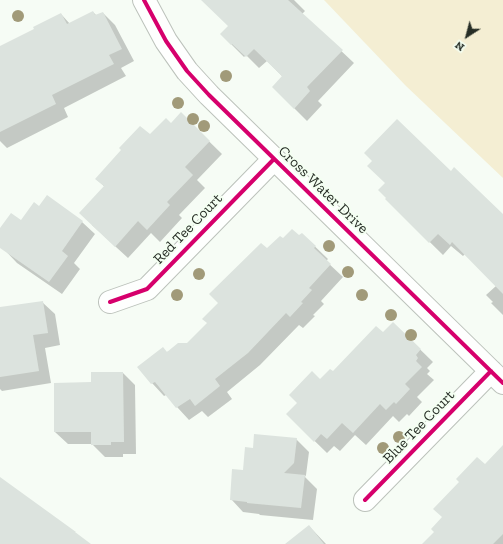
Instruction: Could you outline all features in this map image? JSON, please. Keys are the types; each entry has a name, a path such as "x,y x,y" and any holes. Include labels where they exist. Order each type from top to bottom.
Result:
{"street":[{"name":"Cross Water Drive","path":"144,0 166,41 187,71 209,95 497,377"},
{"name":"Red Tee Court","path":"110,302 147,289 274,159"},
{"name":"Blue Tee Court","path":"365,500 497,377"}],"shaded area":[{"path":"324,0 503,0 503,178 406,86"}],"building":[{"path":"201,0 288,0 343,50 307,87 310,91 294,109 272,87 282,76 254,49 246,57 232,44 231,45 220,34 228,26"},
{"path":"93,11 95,15 103,12 122,49 109,55 114,64 52,95 56,104 0,132 0,46 34,29 33,27 61,13 67,24"},
{"path":"181,112 210,141 185,167 193,175 167,202 170,205 147,230 138,221 115,247 79,213 104,186 95,179 121,150 119,148 140,126 150,134 166,118 171,123"},
{"path":"397,119 451,171 454,167 503,214 503,294 452,242 450,245 438,234 429,243 378,190 385,183 367,166 372,161 364,153"},
{"path":"47,195 83,221 62,251 68,256 49,282 0,248 0,228 11,213 21,220 34,202 39,206"},
{"path":"292,229 299,235 302,233 316,246 314,248 331,264 309,288 312,290 301,302 303,303 290,317 286,313 248,353 215,379 220,386 195,406 190,399 176,408 155,382 151,384 137,367 163,347 167,352 178,343 187,343 207,323 202,319 218,303 209,294 261,243 267,248 280,236 283,238"},
{"path":"43,301 48,333 33,335 39,371 0,377 0,307"},
{"path":"393,322 421,349 416,355 418,358 416,361 422,367 405,384 410,389 396,404 394,402 386,410 380,404 353,433 342,423 327,439 321,434 314,442 286,414 297,403 289,395 312,371 320,379 330,369 333,371 376,326 383,332"},
{"path":"91,372 123,372 124,442 111,442 111,445 91,445 91,432 54,432 54,383 91,382"},
{"path":"254,434 297,438 294,463 284,473 305,475 301,508 230,500 232,469 243,470 245,447 253,448"},
{"path":"503,445 503,534 493,544 422,544 434,532 431,529 442,517 433,509 459,482 456,479 477,457 485,464"},
{"path":"0,477 76,532 91,544 0,544"},
{"path":"309,525 324,544 285,544"}],"cycle path":[{"path":"144,0 166,41 187,71 209,95 503,383"},
{"path":"110,302 147,289 274,159"},
{"path":"365,500 491,371"}]}
